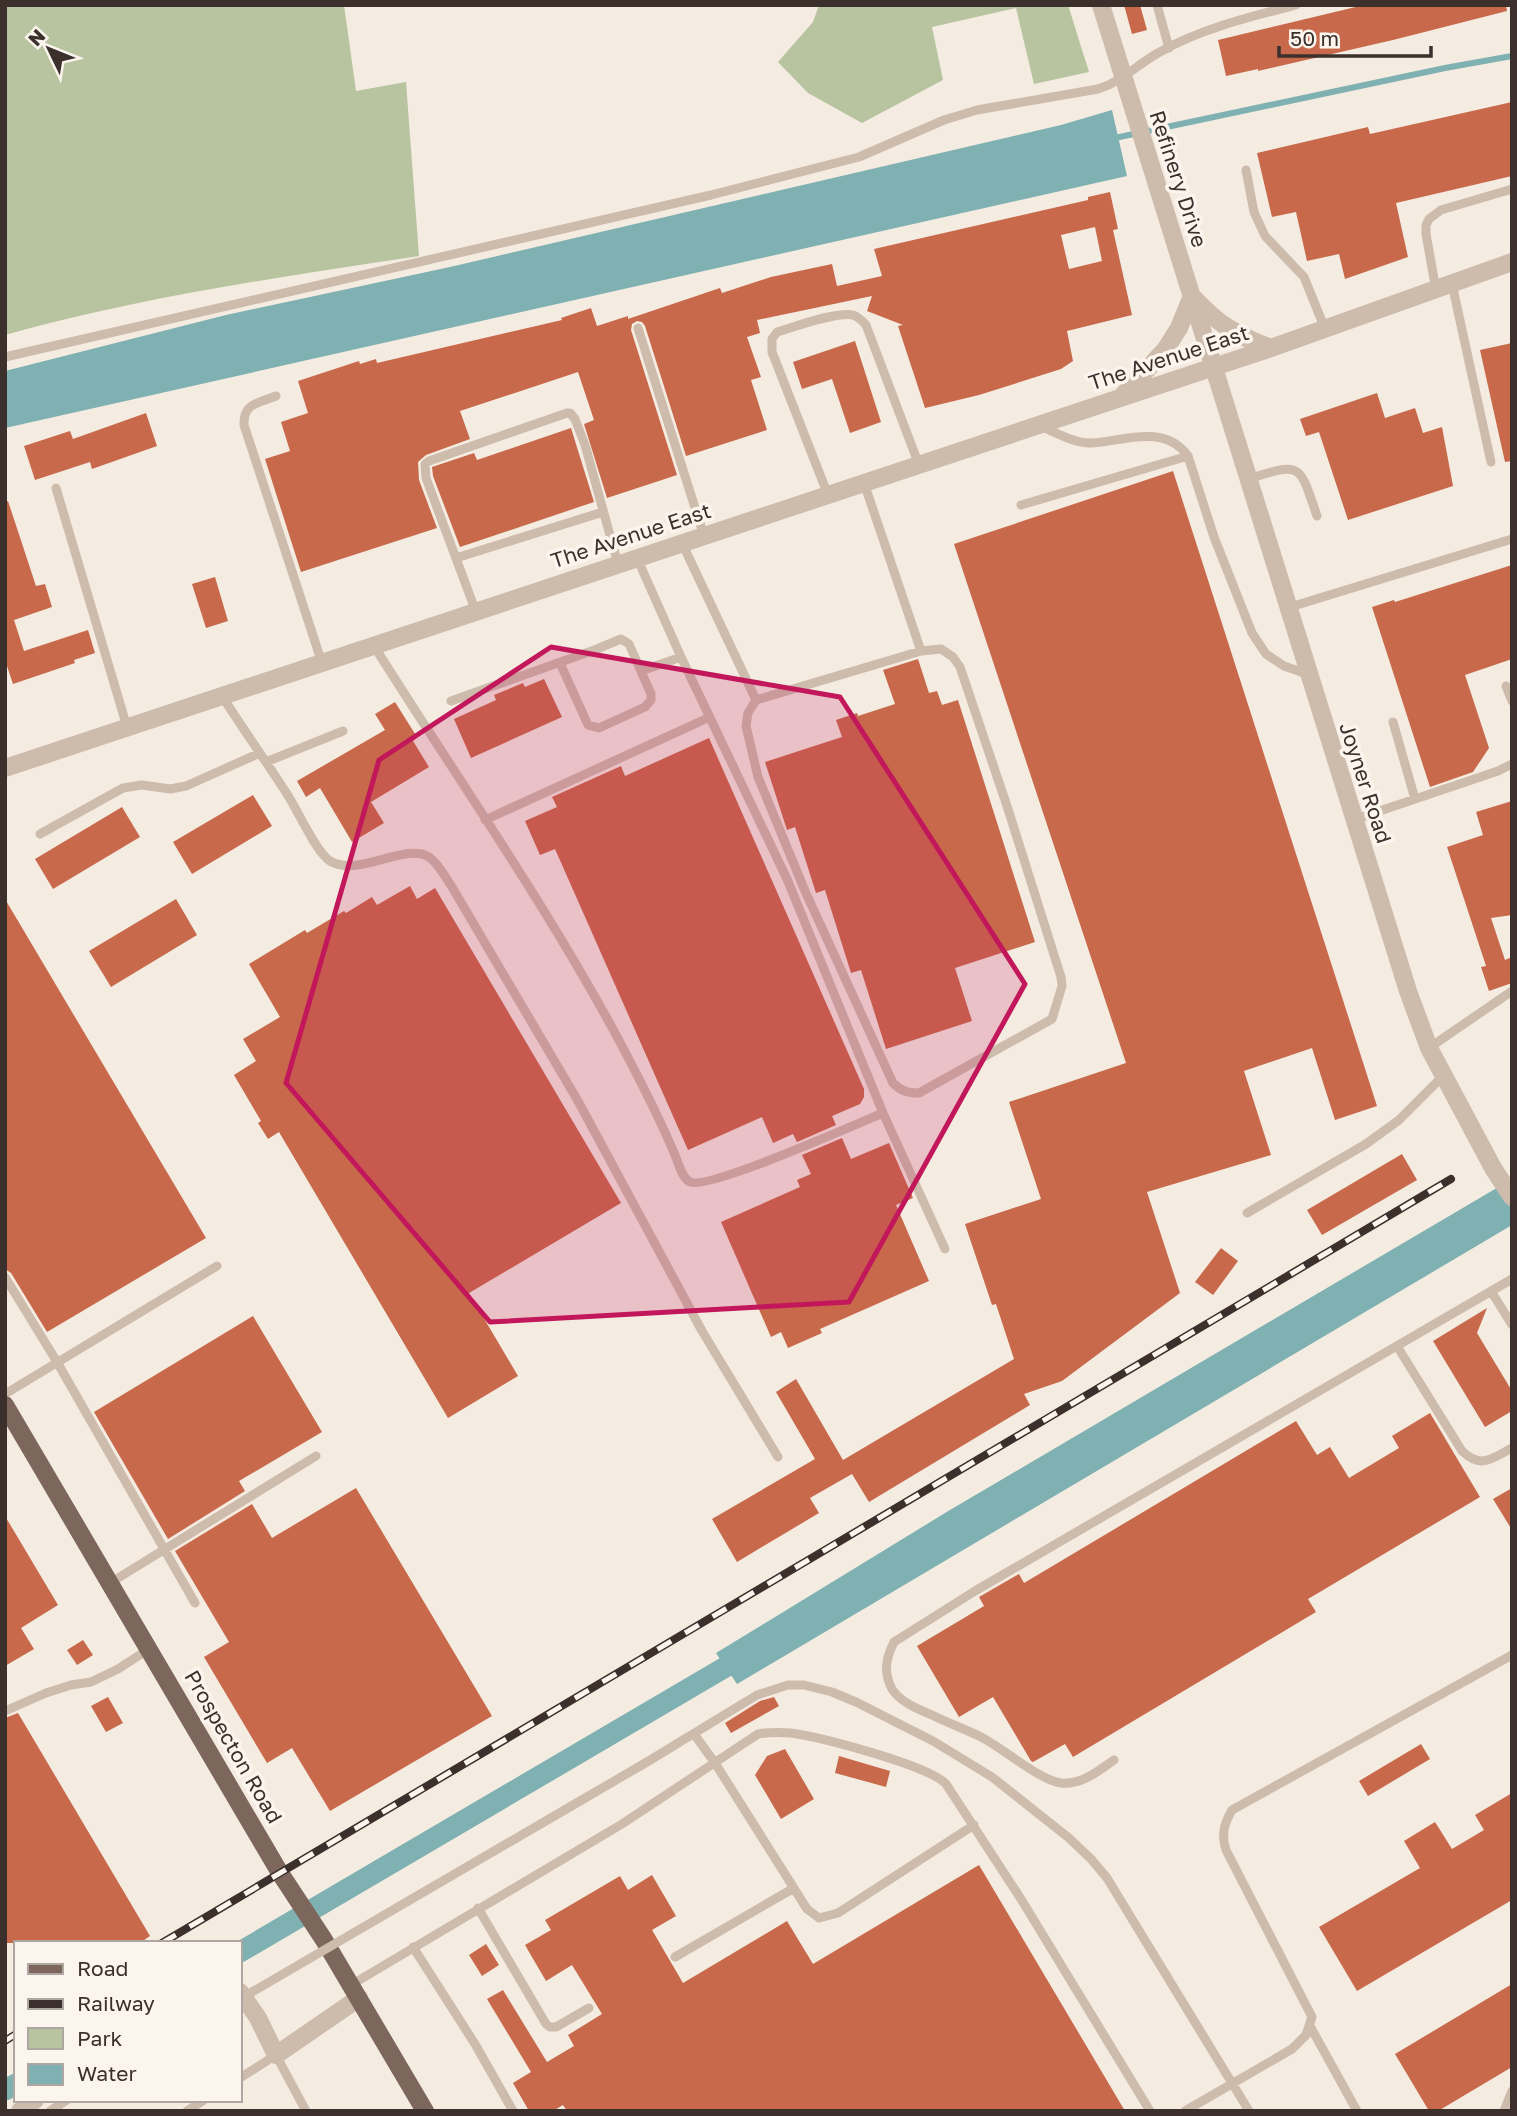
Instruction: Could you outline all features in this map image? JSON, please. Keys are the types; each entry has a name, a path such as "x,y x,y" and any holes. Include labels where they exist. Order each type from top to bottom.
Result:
{"main road":[{"name":"Prospecton Road","path":"5,1405 291,1890 324,1940 425,2111"}],"street":[{"name":"Refinery Drive","path":"1101,5 1214,367"},
{"name":"The Avenue East","path":"5,768 1271,348 1512,262"},
{"name":"The Avenue East","path":"1192,296 1224,326 1242,337 1271,348"},
{"path":"1119,398 1165,350 1192,296"},
{"name":"Joyner Road","path":"1214,367 1307,674 1408,991 1429,1048 1493,1168 1512,1197"},
{"path":"242,1995 258,2018 276,2055 355,1992"}],"lane":[{"path":"1157,5 1169,48"},
{"path":"5,357 711,195 859,157 933,124 977,110 1112,85 1169,48 1227,23 1296,5"},
{"path":"1246,170 1254,212 1265,236 1304,277 1325,329"},
{"path":"1491,462 1444,287 1426,234 1426,225 1434,213 1441,210 1512,189"},
{"path":"828,495 772,352 772,339 777,332 842,314 861,318 919,465"},
{"path":"638,328 704,536"},
{"path":"276,396 248,407 244,425 322,663"},
{"path":"476,612 426,478 425,464 567,413 575,419 618,564"},
{"path":"1039,425 1090,444 1141,436 1171,440 1181,446 1188,456 1214,537 1252,633 1266,654 1284,666 1307,674"},
{"path":"1021,505 1188,456"},
{"path":"1248,479 1279,469 1294,469 1305,481 1317,516"},
{"path":"864,483 921,651"},
{"path":"56,488 127,727"},
{"path":"456,558 603,512"},
{"path":"1287,608 1512,540"},
{"path":"682,543 756,700"},
{"path":"637,558 681,657 787,878 883,1113 945,1250"},
{"path":"451,701 621,639 629,644 651,694 651,700 648,705 594,728 589,725 560,663"},
{"path":"374,646 527,884 606,1016 651,1101 688,1181 710,1181 883,1113"},
{"path":"942,649 953,657 960,667 1008,809 1061,977 1062,986 1052,1019 919,1093 905,1091 893,1083 758,777 746,726 748,713 756,700 921,651 942,649"},
{"path":"641,671 681,657"},
{"path":"1506,686 1512,701"},
{"path":"222,696 288,795 321,853 342,865 363,864 417,853 436,864 578,1101 702,1331 778,1457"},
{"path":"485,820 710,717"},
{"path":"1393,722 1415,799"},
{"path":"266,762 343,732"},
{"path":"40,834 123,788 142,785 170,789 186,786 260,753"},
{"path":"1353,820 1512,764"},
{"path":"1429,1048 1512,991"},
{"path":"1247,1213 1366,1144 1399,1120 1444,1075"},
{"path":"5,1394 217,1266"},
{"path":"5,1277 57,1362 195,1603"},
{"path":"1114,1760 1090,1777 1073,1783 1059,1783 983,1738 906,1703 892,1690 886,1671 887,1657 894,1642 975,1591 1512,1279"},
{"path":"1491,1291 1512,1325"},
{"path":"1397,1346 1462,1451 1470,1459 1478,1462 1489,1460 1512,1448"},
{"path":"110,1583 316,1456"},
{"path":"5,1711 46,1693 90,1682 118,1669 149,1649"},
{"path":"1185,2111 1292,2049 1310,2026 1312,2017 1226,1850 1222,1836 1232,1810 1512,1655"},
{"path":"242,1998 757,1695 788,1685 804,1685 856,1702 933,1741 992,1776 1091,1859 1107,1878 1249,2111"},
{"path":"355,1992 413,1947 622,1824 758,1734 771,1731 792,1733 854,1748 922,1770 941,1779 1021,1899 1150,2111"},
{"path":"694,1734 807,1909 818,1918 838,1913 974,1825"},
{"path":"675,1957 794,1888"},
{"path":"478,1908 546,2024 550,2027 556,2026 589,2008"},
{"path":"413,1947 475,2044 513,2111"},
{"path":"1310,2026 1357,2111"},
{"path":"242,2077 276,2055 306,2111"},
{"path":"1504,2111 1512,2091"}],"highlighted area":[{"path":"551,647 840,697 1025,984 849,1302 490,1322 286,1083 379,760"}],"green space":[{"path":"5,5 344,5 356,91 406,82 419,256 159,299 5,335"},
{"path":"819,5 1068,5 1089,72 1034,84 1016,8 932,27 943,80 862,123 808,93 778,62 813,22"}],"water":[{"path":"1112,110 1127,176 5,428 5,371 226,315 450,267 1061,125"},
{"path":"1512,1179 1512,1225 737,1684 716,1653 950,1510"}],"building":[{"path":"1124,5 1140,5 1147,30 1132,34"},
{"path":"1364,5 1506,5 1507,11 1393,40 1226,76 1218,40"},
{"path":"1512,102 1512,176 1396,203 1408,257 1345,279 1339,254 1307,261 1296,212 1272,217 1257,153 1368,127 1370,134"},
{"path":"1110,192 1118,229 1113,230 1132,315 1067,331 1073,361 1061,369 979,395 925,408 898,326 903,325 867,311 872,296 757,320 760,333 747,337 761,377 751,380 767,430 686,456 645,326 637,321 632,324 631,330 677,475 607,498 584,424 594,420 578,372 460,411 470,439 426,455 418,462 419,480 437,528 301,572 265,459 290,451 281,422 308,413 298,381 359,361 360,364 376,359 377,363 562,320 561,318 591,308 597,326 628,316 628,319 720,288 722,293 771,277 832,264 837,286 882,276 874,249 1088,200 1088,197","holes":["1095,227 1102,261 1069,269 1061,235"]},
{"path":"855,341 881,422 850,433 832,379 802,389 793,362"},
{"path":"1512,343 1512,461 1505,462 1480,350"},
{"path":"1377,393 1385,418 1415,408 1423,433 1442,427 1453,486 1348,520 1319,432 1306,436 1300,419"},
{"path":"146,413 157,446 92,469 90,462 35,480 24,446 70,431 73,439"},
{"path":"571,428 594,502 460,547 432,467 474,453 477,460"},
{"path":"1173,471 1377,1106 1335,1120 1312,1048 1244,1071 1271,1155 1147,1192 1180,1293 1062,1381 1024,1394 1030,1405 869,1502 852,1474 810,1498 819,1513 737,1562 712,1519 815,1459 776,1392 796,1379 843,1460 1014,1359 996,1304 992,1305 965,1224 1041,1199 1009,1102 1126,1063 954,544"},
{"path":"8,501 36,586 45,584 52,607 14,620 24,651 88,630 95,653 74,660 75,663 13,684 5,660 5,502"},
{"path":"1512,565 1512,659 1465,675 1489,748 1473,772 1430,787 1372,607"},
{"path":"215,577 228,621 206,628 192,584"},
{"path":"918,659 929,693 937,691 942,705 958,700 1035,942 955,968 972,1021 886,1049 861,970 851,973 825,890 816,893 795,827 787,830 765,762 842,737 836,720 895,704 883,670"},
{"path":"544,679 562,717 471,758 454,719 496,700 494,695 523,683 525,687"},
{"path":"395,702 417,737 413,741 429,767 371,802 384,823 352,842 320,788 306,797 297,781 385,730 375,714"},
{"path":"709,738 864,1089 860,1104 832,1116 836,1125 797,1142 793,1134 773,1143 762,1117 688,1150 555,849 540,855 525,821 557,807 552,797 621,766 625,776"},
{"path":"253,795 272,826 192,874 173,842"},
{"path":"1512,801 1512,915 1491,918 1505,960 1512,957 1512,983 1489,991 1481,967 1486,966 1447,847 1483,835 1476,812"},
{"path":"122,807 140,837 53,889 35,859"},
{"path":"410,886 417,899 435,888 621,1203 469,1293 518,1376 448,1418 279,1132 268,1139 258,1123 261,1121 234,1075 256,1061 243,1039 280,1017 249,964 305,930 307,933 372,897 377,905"},
{"path":"5,899 206,1238 47,1332 11,1273 5,1269"},
{"path":"176,899 197,935 111,987 89,951"},
{"path":"842,1138 851,1159 889,1143 913,1198 896,1205 929,1281 820,1329 822,1333 788,1348 781,1332 771,1337 721,1222 800,1187 797,1180 811,1174 802,1155"},
{"path":"1402,1154 1417,1180 1322,1235 1307,1210"},
{"path":"1221,1248 1238,1261 1213,1295 1195,1282"},
{"path":"1487,1308 1477,1333 1512,1391 1512,1411 1485,1427 1433,1341"},
{"path":"253,1316 322,1432 239,1481 245,1491 168,1539 94,1412"},
{"path":"1430,1413 1480,1497 1308,1599 1316,1612 1073,1757 1065,1744 1031,1761 993,1697 959,1717 917,1646 984,1606 979,1597 1019,1574 1024,1583 1296,1421 1317,1455 1330,1447 1349,1478 1399,1448 1392,1436"},
{"path":"356,1488 492,1716 330,1811 292,1748 267,1763 204,1657 229,1642 175,1551 252,1504 272,1538"},
{"path":"1512,1488 1512,1530 1493,1499"},
{"path":"5,1516 58,1605 21,1628 34,1649 5,1666"},
{"path":"83,1640 93,1655 77,1665 67,1650"},
{"path":"108,1697 123,1723 106,1732 91,1706"},
{"path":"774,1697 779,1706 731,1733 725,1723 760,1701"},
{"path":"18,1713 150,1936 143,1941 5,1943 5,1718"},
{"path":"1421,1744 1430,1759 1368,1796 1359,1781"},
{"path":"785,1749 814,1799 781,1819 755,1775 767,1756"},
{"path":"839,1756 890,1771 886,1787 835,1773"},
{"path":"1512,1793 1512,1900 1357,1991 1319,1927 1420,1868 1404,1841 1435,1822 1452,1849 1484,1830 1475,1815"},
{"path":"979,1865 1125,2111 567,2111 563,2105 553,2111 529,2111 513,2083 531,2072 487,1999 503,1990 547,2062 574,2046 568,2035 602,2014 572,1965 546,1981 525,1945 551,1930 545,1920 620,1876 628,1890 652,1875 676,1916 652,1930 683,1983 787,1921 813,1964"},
{"path":"486,1944 499,1965 482,1976 469,1955"},
{"path":"1512,1984 1512,2067 1438,2111 1429,2111 1395,2054"}],"waterway":[{"path":"1110,139 1512,56"},
{"path":"242,1951 751,1652"},
{"path":"5,2090 14,2085"}],"railway":[{"path":"165,1941 1451,1179"},
{"path":"5,2041 14,2035"}]}
